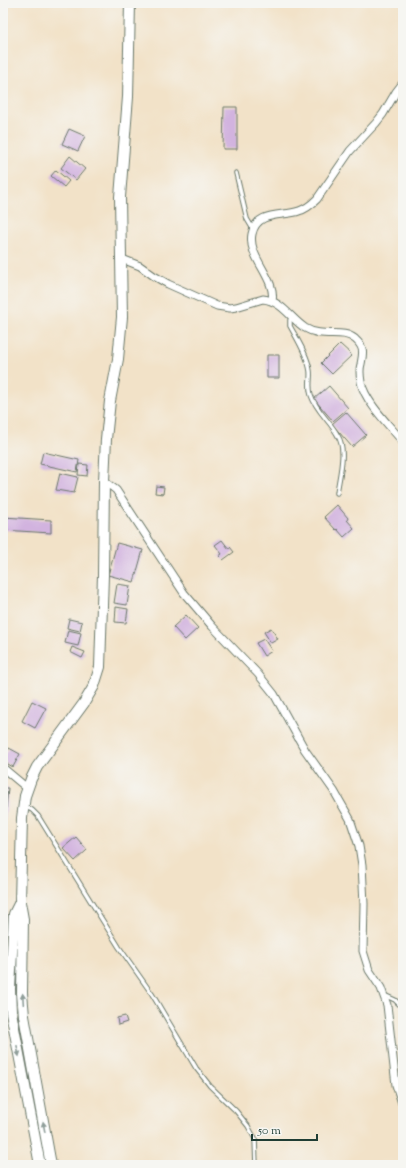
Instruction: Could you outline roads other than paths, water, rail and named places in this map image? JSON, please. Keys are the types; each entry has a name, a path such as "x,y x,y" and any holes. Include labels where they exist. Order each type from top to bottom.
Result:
{"street":[{"path":"51,1165 24,1016 22,993 23,919 20,902 23,806 27,788 37,767 84,703 94,686 100,667 104,575 104,481 106,439 110,401 118,359 122,317 120,197 128,97 130,3"},
{"path":"272,301 273,296 271,288 259,265 252,244 253,229 260,221 269,216 298,212 317,200 340,164 376,123 403,83"},
{"path":"122,259 140,266 168,284 217,306 230,308 263,299 272,301 279,305 305,328 316,333 327,335 343,334 353,338 362,348 363,353 360,376 362,388 373,406 403,442"},
{"path":"104,481 116,490 174,579 197,610 258,674 274,694 305,750 328,781 354,828 361,856 364,904 362,944 364,958 369,970 384,995 387,1005 396,1085 403,1106"},
{"path":"3,768 27,788"},
{"path":"20,902 14,914 10,989 7,1005 15,1034 40,1165"}],"lane":[{"path":"236,173 247,219 253,229"},
{"path":"292,317 290,320 290,326 308,362 310,373 309,389 312,399 339,437 342,460 337,493"},
{"path":"23,806 32,810 38,816 119,947 152,994 202,1076 248,1126 255,1139 256,1165"},
{"path":"384,995 395,1000 403,1008"}]}
